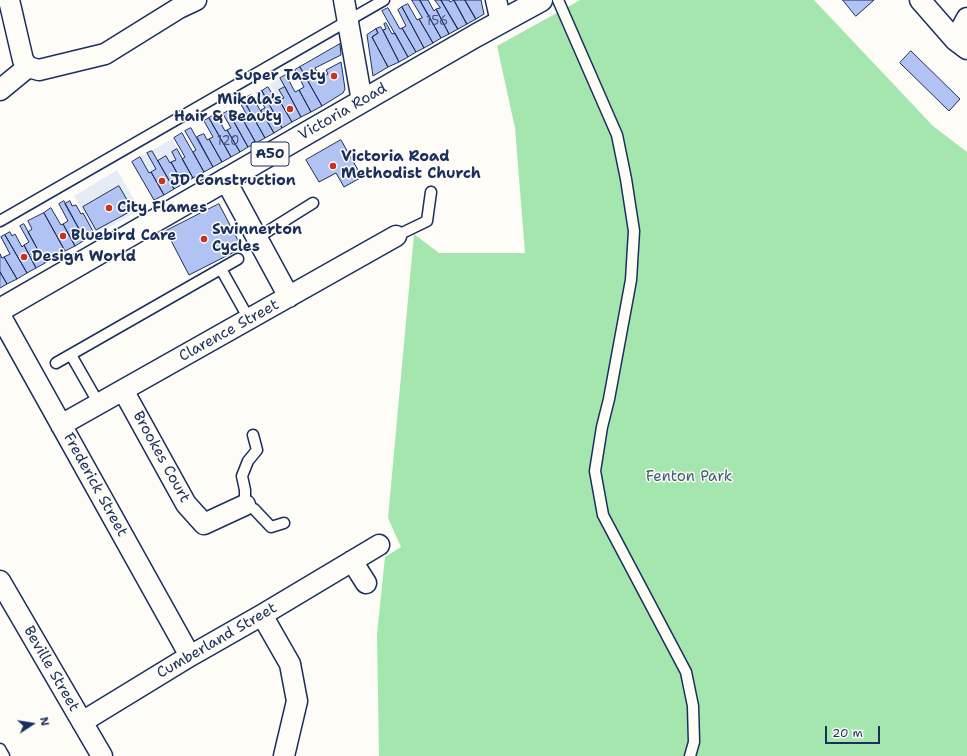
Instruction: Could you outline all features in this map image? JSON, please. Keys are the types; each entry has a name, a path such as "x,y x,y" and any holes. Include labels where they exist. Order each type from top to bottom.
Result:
{"main road":[{"name":"Victoria Road","path":"0,310 362,101 541,0"}],"street":[{"path":"9,0 23,60 28,67 39,70 106,54 184,3"},
{"path":"344,0 362,101"},
{"path":"496,0 501,22"},
{"path":"920,0 961,44"},
{"path":"961,44 967,18"},
{"path":"0,90 28,67"},
{"path":"225,180 289,297"},
{"name":"Clarence Street","path":"61,425 396,236"},
{"name":"Frederick Street","path":"0,315 190,656"},
{"name":"Brookes Court","path":"123,390 186,504 204,524 245,505"},
{"name":"Cumberland Street","path":"82,722 190,656 379,545"},
{"path":"352,561 366,583"},
{"name":"Beville Street","path":"0,581 102,756"},
{"path":"262,615 290,664 298,701 284,756"}],"lane":[{"path":"0,221 384,0"},
{"path":"558,0 617,135 634,231 631,280 609,399 602,427 595,471 603,515 686,672 693,706 694,742 690,756"},
{"path":"396,236 427,221 431,192"},
{"path":"257,238 312,203"},
{"path":"56,363 238,259"},
{"path":"221,269 249,319"},
{"path":"71,355 98,404"},
{"path":"253,435 257,450 248,462 242,476 245,490 245,505 254,509 271,526 284,523"},
{"path":"0,749 4,756"}],"shaded area":[{"name":"Mikala's Hair & Beauty","path":"280,78 301,117 292,122 270,84"},
{"path":"172,139 193,178 154,200 132,162"},
{"path":"117,170 140,210 95,235 74,196"}],"green space":[{"name":"Fenton Park","path":"580,0 814,0 933,126 967,152 967,756 379,756 377,634 385,557 401,547 388,518 414,234 439,253 525,253 515,128 497,46"}],"building":[{"path":"412,0 420,0 441,38 433,43 419,19 422,18"},
{"path":"428,0 434,11 436,9 449,34 441,38 420,1"},
{"path":"435,0 441,0 458,29 449,34 436,9 440,8"},
{"path":"441,0 449,0 450,2 454,0 467,24 458,29"},
{"path":"454,0 465,0 476,19 467,24"},
{"path":"465,0 481,0 484,14 476,19"},
{"path":"843,0 874,0 856,16"},
{"path":"408,4 433,43 424,48 402,7"},
{"path":"402,7 424,48 416,52 402,28 406,26 398,10"},
{"path":"388,8 416,52 408,57 382,11"},
{"path":"386,23 392,34 395,33 408,57 399,62 383,30 386,29 384,24"},
{"path":"381,27 399,62 388,67 372,37 378,33 376,29"},
{"path":"376,29 378,33 372,37 388,67 373,76 367,35"},
{"name":"Super Tasty","path":"340,44 341,55 315,68 320,78 328,74 326,70 341,62 345,89 343,93 322,106 300,67"},
{"path":"911,51 960,99 949,111 900,63"},
{"path":"300,67 322,106 311,112 299,90 304,87 295,70"},
{"path":"286,75 295,92 299,90 311,112 301,117 280,78"},
{"path":"268,87 277,101 279,100 292,122 282,128 262,91"},
{"name":"Mikala's Hair & Beauty","path":"285,87 301,117 292,122 279,100 284,98 279,90"},
{"path":"262,91 282,128 274,133 261,110 265,108 257,93"},
{"path":"251,95 274,133 265,138 243,99"},
{"path":"243,99 265,138 256,143 243,120 248,117 239,101"},
{"path":"228,111 248,147 240,152 227,130 231,128 223,114"},
{"path":"237,113 242,121 243,120 256,143 248,147 231,117"},
{"path":"216,114 225,131 227,130 240,152 231,157 209,118"},
{"path":"209,118 231,157 222,162 209,139 213,137 204,121"},
{"path":"191,128 213,167 204,172 193,152 196,150 185,131"},
{"path":"182,133 204,172 193,178 182,159 185,157 174,138"},
{"path":"204,134 207,140 209,139 222,162 213,167 197,137"},
{"name":"Victoria Road Methodist Church","path":"341,140 362,177 344,187 336,173 319,182 306,160"},
{"path":"177,149 193,178 183,184 171,162 176,160 172,152"},
{"name":"JD Construction","path":"152,151 174,189 164,195 151,172 156,169 147,153"},
{"path":"166,156 183,184 174,189 158,161"},
{"path":"140,157 149,173 151,172 164,195 154,200 132,162"},
{"path":"119,186 133,210 96,230 83,207"},
{"path":"64,201 85,240 75,246 63,224 68,221 59,204"},
{"path":"70,201 72,206 76,205 81,214 83,213 95,235 85,240 65,204"},
{"name":"Swinnerton Cycles","path":"219,204 242,248 189,275 166,231"},
{"name":"Bluebird Care","path":"51,208 61,225 63,224 75,246 65,251 44,213"},
{"path":"44,213 65,251 45,263 28,232 32,229 28,221"},
{"path":"24,224 45,263 36,268 24,245 29,242 20,226"},
{"name":"Design World","path":"10,232 12,236 15,234 22,247 24,245 36,268 27,273 5,235"},
{"path":"5,235 27,273 17,279 4,257 10,254 1,237"},
{"path":"0,254 2,258 4,257 17,279 7,284 0,272"},
{"path":"0,272 7,284 0,288"}],"place":[{"name":"Super Tasty","path":"334,76"},
{"name":"Mikala's Hair & Beauty","path":"290,109"},
{"name":"Victoria Road Methodist Church","path":"333,166"},
{"name":"JD Construction","path":"162,181"},
{"name":"City Flames","path":"109,208"},
{"name":"Bluebird Care","path":"63,236"},
{"name":"Swinnerton Cycles","path":"204,239"},
{"name":"Design World","path":"24,257"}]}
